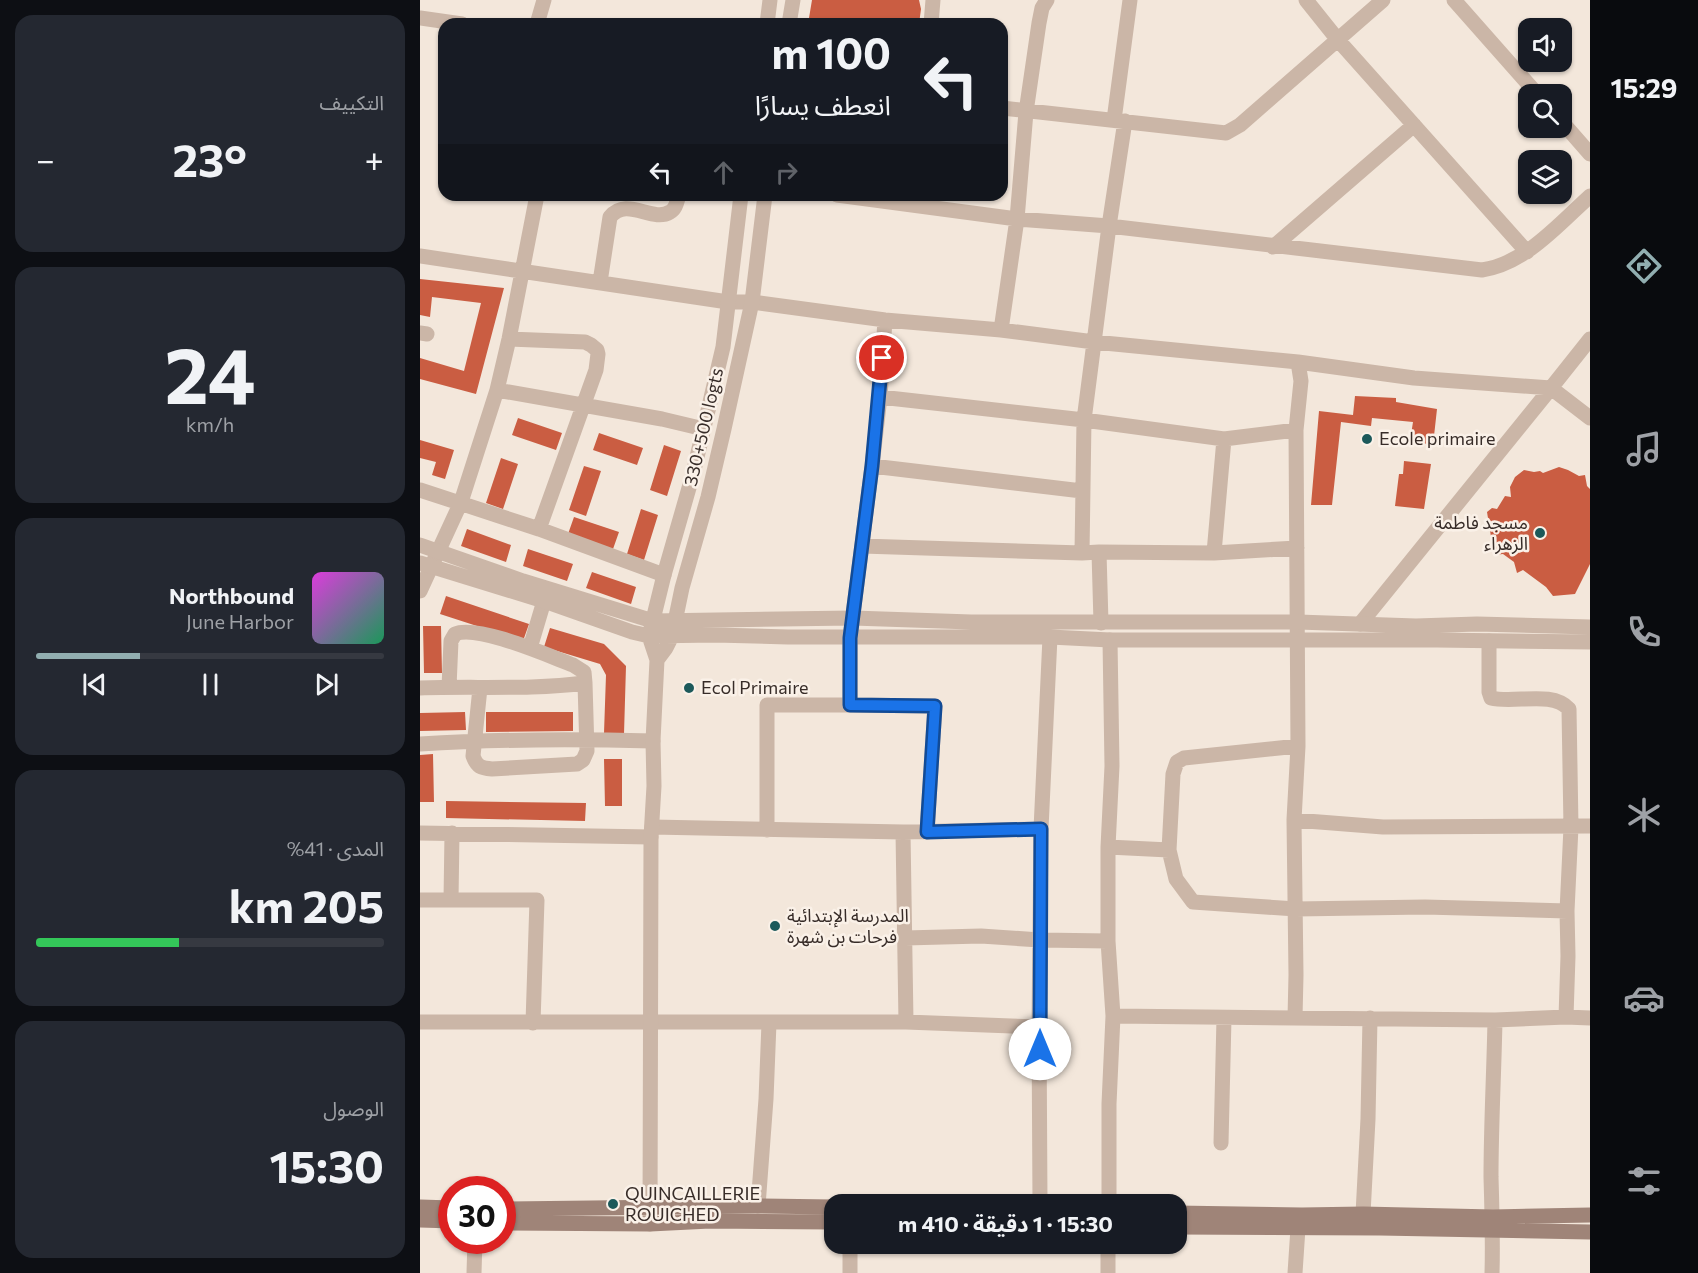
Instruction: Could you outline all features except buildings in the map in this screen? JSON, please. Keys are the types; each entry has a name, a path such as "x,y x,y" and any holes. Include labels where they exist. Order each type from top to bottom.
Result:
{"main road":[{"path":"420,1207 438,1208"},
{"path":"516,1209 824,1207"},
{"path":"1187,1214 1300,1221 1492,1224 1590,1215"},
{"path":"1187,1226 1300,1221 1363,1214 1590,1232"},
{"path":"420,1220 438,1221"},
{"path":"516,1223 824,1222"}],"street":[{"path":"539,18 544,0"},
{"path":"768,18 770,0"},
{"path":"790,18 793,0"},
{"path":"932,18 933,0"},
{"path":"1001,330 1017,219 1026,112 1039,23 1042,8 1047,0"},
{"path":"1082,553 1084,420 1109,226 1130,0"},
{"path":"1306,0 1338,40 1527,252"},
{"path":"1008,109 1226,133 1240,125 1383,0"},
{"path":"1454,0 1529,84"},
{"path":"420,18 438,21"},
{"path":"1273,247 1414,125"},
{"path":"1572,133 1590,154"},
{"path":"882,201 1017,219 1109,226 1482,270 1505,265 1527,252 1590,196"},
{"path":"420,591 426,565 439,551 461,502 497,390 536,201"},
{"path":"600,282 610,217 613,213 625,208 662,215 670,212 677,201"},
{"path":"650,1224 651,832 657,660 649,636 693,474 723,347 740,201"},
{"name":"330+500 logts","path":"657,660 666,648 673,628 708,497 752,302 764,201"},
{"path":"420,256 728,302 752,302 885,320 1298,362 1414,378 1551,388 1590,418"},
{"path":"850,705 850,638 880,397 885,320"},
{"path":"509,339 585,342 594,347 598,354 596,370 584,406 539,529"},
{"path":"1360,624 1590,339"},
{"path":"1295,1018 1294,820 1298,746 1296,430 1301,381 1298,362"},
{"path":"497,390 684,423 704,429"},
{"path":"880,397 1084,420 1224,439 1296,430"},
{"path":"1214,553 1224,439"},
{"path":"872,466 1082,491"},
{"path":"420,490 539,529 664,575"},
{"path":"420,545 523,581 673,628 715,635 850,638 1437,639 1590,642"},
{"path":"862,546 1082,553 1214,553 1297,548"},
{"path":"1100,552 1101,623"},
{"path":"426,565 649,636 673,628 730,621 853,618 971,622 1196,621 1590,627"},
{"path":"530,648 544,601"},
{"path":"1477,624 1483,641 1491,698 1551,699 1565,704 1569,709 1572,827 1567,911 1566,1017"},
{"path":"449,687 451,641 455,634 462,631 530,648 573,665 584,672 587,752 583,760 577,764 492,769 476,765 473,756 480,688"},
{"path":"1040,1194 1041,829 1050,637"},
{"path":"1110,640 1112,766 1108,847 1108,941 1113,1016 1109,1104 1110,1194"},
{"path":"420,688 480,688 585,683"},
{"path":"767,830 767,705 935,706 927,832"},
{"path":"420,744 474,740 653,741"},
{"path":"1298,746 1184,758 1177,762 1173,774 1169,850 1176,879 1193,902 1296,909 1425,907 1567,911"},
{"path":"1294,820 1383,827 1590,826"},
{"path":"420,832 767,830 927,832 1041,829"},
{"path":"903,832 906,1023"},
{"path":"451,900 452,833"},
{"path":"1108,847 1169,850"},
{"path":"420,900 537,900 533,1023"},
{"path":"905,938 981,936 1108,941"},
{"path":"1113,1016 1495,1020 1590,1018"},
{"path":"1221,1143 1224,1018"},
{"path":"1363,1214 1370,1018"},
{"path":"1492,1273 1491,1176 1495,1020"},
{"path":"420,1022 906,1023 1039,1027"},
{"path":"758,1206 769,1023"},
{"path":"1295,1273 1300,1221"},
{"path":"474,1273 475,1254"},
{"path":"850,1254 850,1273"},
{"path":"1108,1254 1108,1273"}],"place":[{"name":"Ecole primaire","path":"1367,439"},
{"name":"مسجد فاطمة الزهراء","path":"1540,533"},
{"name":"Ecol Primaire","path":"689,688"},
{"name":"المدرسة الإبتدائية فرحات بن شهرة","path":"775,926"},
{"name":"QUINCAILLERIE ROUICHED","path":"613,1204"}],"route":[{"path":"882,358 880,397 850,638 850,705 935,706 927,832 1041,829 1040,1049"}]}
